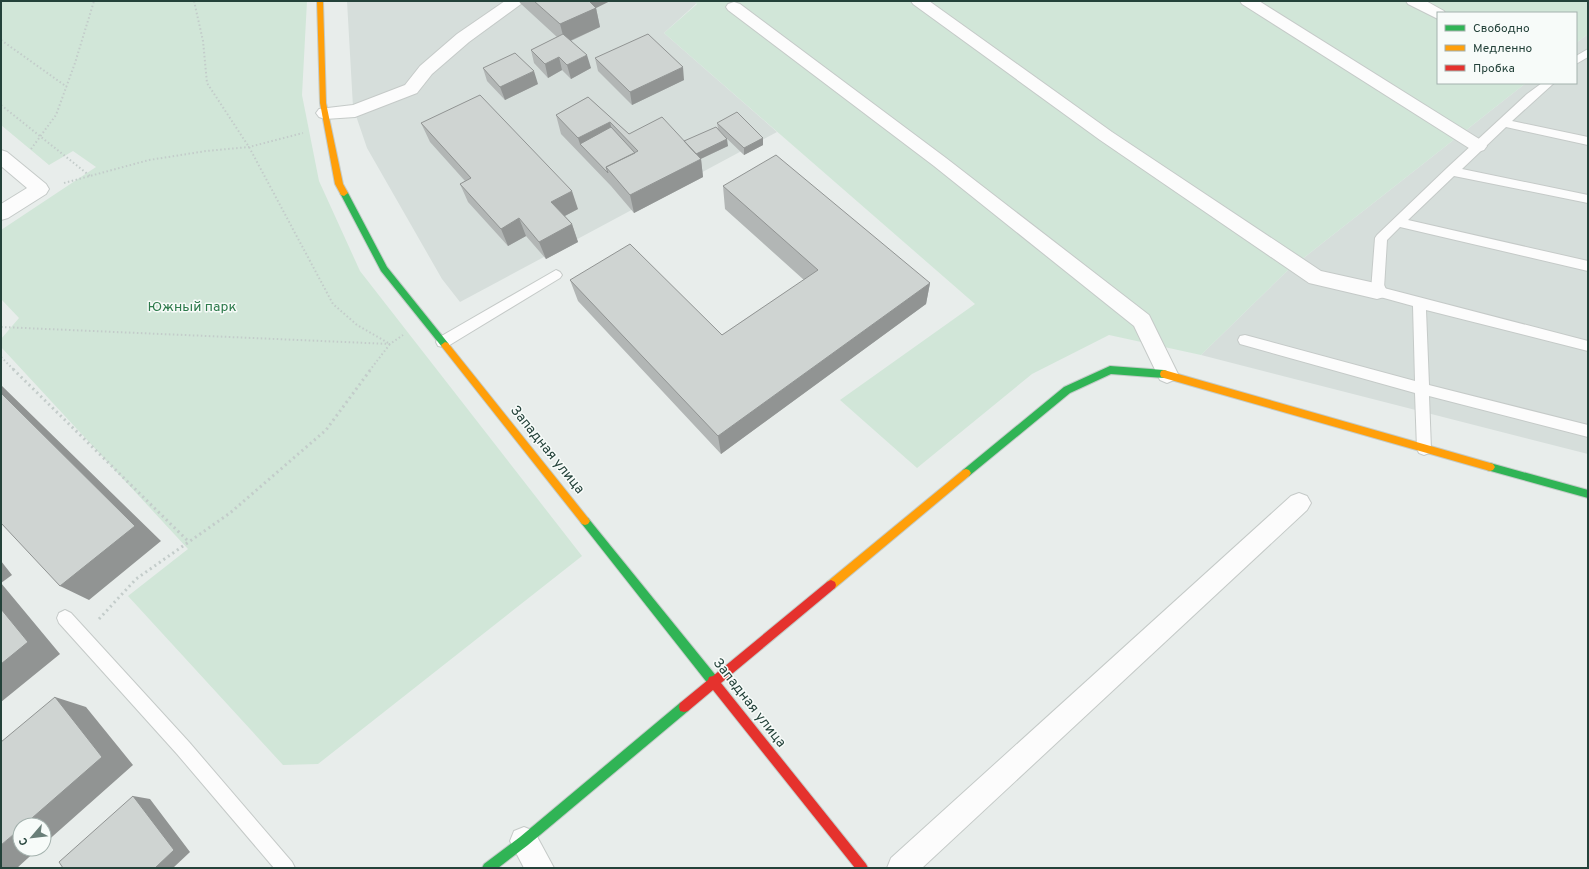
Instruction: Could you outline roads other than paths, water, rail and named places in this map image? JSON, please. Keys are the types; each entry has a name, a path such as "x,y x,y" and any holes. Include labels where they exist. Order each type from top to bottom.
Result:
{"street":[{"name":"Западная улица","path":"320,1 323,103 339,184 384,269 862,868"},
{"path":"326,119 355,111 411,88 426,70 463,38 515,1"},
{"path":"918,1 1106,136 1316,278 1377,292"},
{"path":"1248,1 1478,146"},
{"path":"1414,1 1437,13"},
{"path":"734,7 940,162 1142,322 1167,374"},
{"path":"1,156 40,189 1,213"},
{"path":"488,868 524,841 1067,390 1110,370 1167,374 1424,449 1588,494"},
{"path":"900,868 1299,503"},
{"path":"524,841 540,868"}],"lane":[{"path":"1577,60 1588,52"},
{"path":"1548,84 1478,146 1381,238 1377,292 1419,304 1588,346"},
{"path":"1504,123 1588,141"},
{"path":"1451,172 1588,199"},
{"path":"1397,222 1588,266"},
{"path":"443,342 556,275"},
{"path":"1419,304 1424,449"},
{"path":"1245,340 1422,389 1588,431"},
{"path":"65,618 183,748 286,868"}],"park label":[{"name":"Южный парк","path":"192,307"}]}
